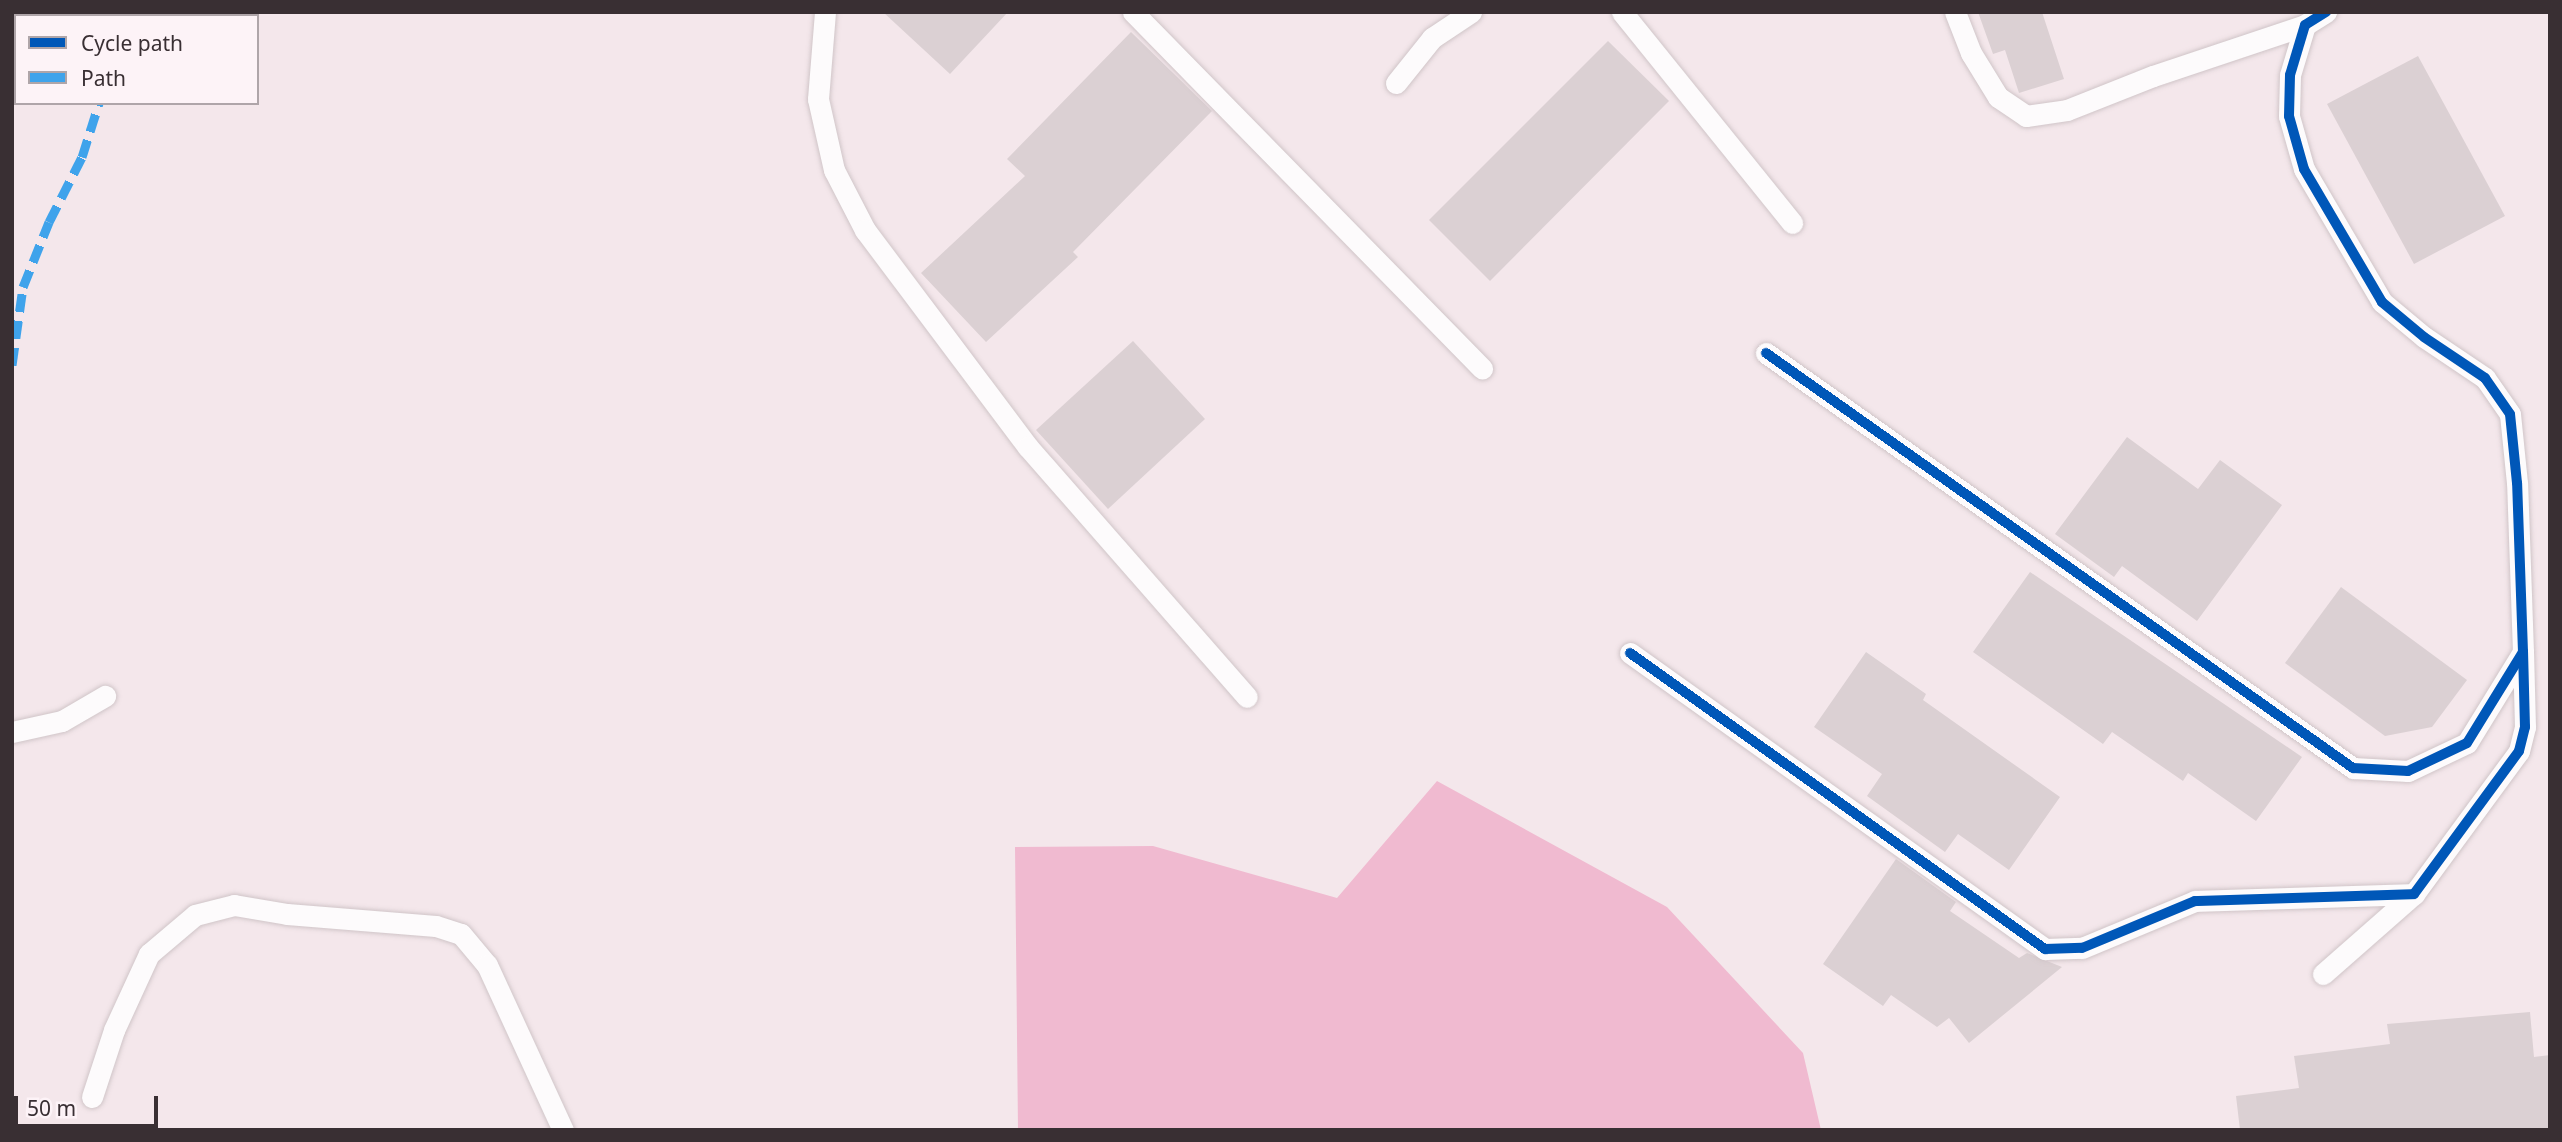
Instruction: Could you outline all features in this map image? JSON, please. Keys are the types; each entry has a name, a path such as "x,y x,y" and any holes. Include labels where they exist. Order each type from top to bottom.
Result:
{"street":[{"path":"825,12 818,99 834,170 865,230 1028,447 1247,697"},
{"path":"1133,12 1482,369"},
{"path":"1396,83 1432,38 1471,12"},
{"path":"1622,12 1792,223"},
{"path":"1955,12 1971,53 1998,97 2026,116 2067,110 2305,25 2326,12"},
{"path":"2305,25 2287,104 2304,169 2382,302 2424,337 2486,379 2510,414 2517,483 2525,727 2519,751 2414,894 2323,974"},
{"path":"1766,353 2353,768 2408,771 2467,743 2522,652"},
{"path":"1630,653 2045,949 2082,948 2195,901 2414,894"},
{"path":"12,732 62,721 105,696"},
{"path":"92,1097 114,1030 149,954 195,915 233,905 436,926 461,934 486,965 563,1130"}],"shaded area":[{"path":"1437,781 1667,907 1803,1053 1821,1130 1018,1130 1015,847 1153,846 1337,898"}],"building":[{"path":"883,12 1008,12 950,74"},
{"path":"1978,12 2042,12 2064,79 2019,93 2005,50 1993,54"},
{"path":"1131,32 1212,111 1073,252 1078,257 986,342 921,273 1025,176 1007,159"},
{"path":"1608,41 1669,101 1490,281 1429,220"},
{"path":"2418,56 2505,216 2414,264 2327,104"},
{"path":"1133,341 1205,419 1108,509 1036,430"},
{"path":"2127,437 2198,489 2220,460 2282,505 2197,621 2122,566 2114,577 2055,534"},
{"path":"2030,572 2302,757 2256,821 2188,773 2183,781 2112,732 2103,744 1973,652"},
{"path":"2341,587 2467,680 2432,727 2385,736 2285,663"},
{"path":"1866,652 1926,694 1923,700 2060,797 2009,870 1958,834 1945,852 1867,796 1882,774 1814,727"},
{"path":"1896,859 1956,902 1950,911 2019,958 2027,953 2062,967 1969,1043 1949,1018 1937,1027 1891,995 1883,1006 1823,964"},
{"path":"2530,1012 2534,1057 2550,1055 2550,1130 2240,1130 2236,1096 2299,1088 2294,1056 2390,1044 2387,1024"}],"marked path":[{"path":"12,365 23,287 49,222 82,157 98,105"}],"cycle path":[{"path":"1766,353 2353,768 2408,771 2467,743 2523,652 2517,483 2510,414 2485,378 2424,337 2382,302 2304,169 2289,116 2290,75 2305,25 2326,12"},
{"path":"1630,653 2045,949 2082,948 2195,901 2414,894 2519,751 2525,727 2523,652"}]}
